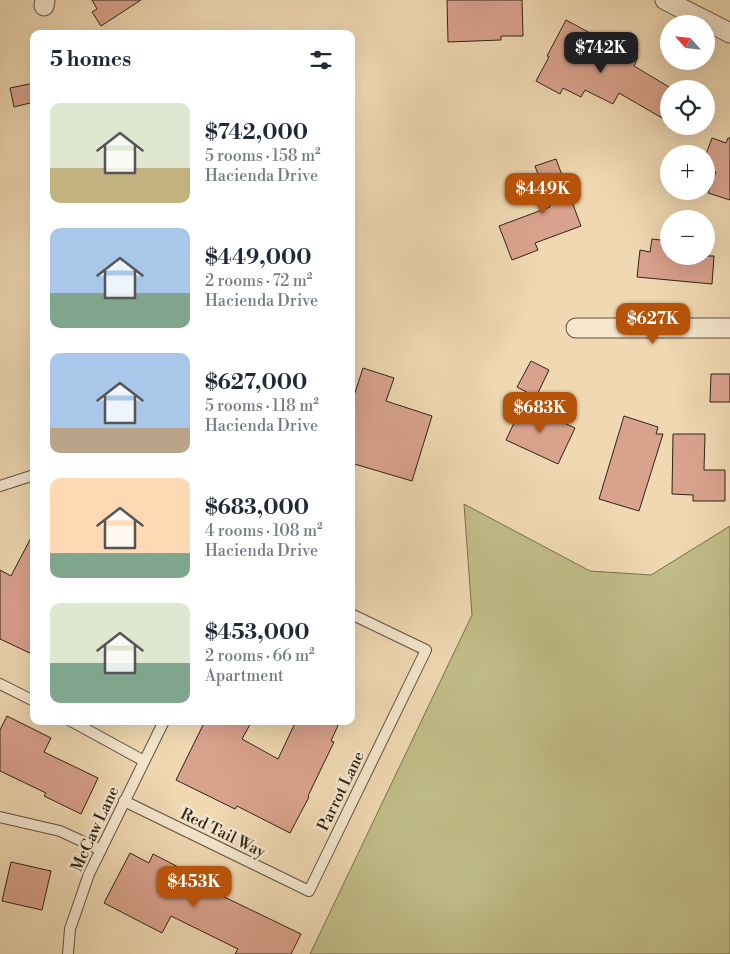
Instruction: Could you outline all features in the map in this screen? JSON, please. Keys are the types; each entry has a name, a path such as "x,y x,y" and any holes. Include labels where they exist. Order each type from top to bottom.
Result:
{"street":[{"path":"665,0 730,33"},
{"path":"576,328 730,328"}],"lane":[{"path":"0,486 30,476"},
{"name":"Parrot Lane","path":"309,892 426,650 355,616"},
{"path":"0,684 30,699"},
{"path":"78,725 144,761"},
{"name":"McCaw Lane","path":"68,954 70,929 89,874 162,725"},
{"name":"Red Tail Way","path":"124,801 309,892"},
{"path":"0,817 60,831 100,850"}],"shaded area":[{"path":"464,504 590,571 651,575 730,526 730,954 310,954 472,615"}],"building":[{"path":"92,0 141,0 101,26 92,12 97,9"},
{"path":"447,0 522,0 523,36 501,36 501,40 448,42"},
{"path":"566,20 590,33 582,49 612,64 621,48 638,57 634,66 660,82 660,117 619,93 613,104 585,90 581,97 563,88 560,94 536,81 549,57 547,56"},
{"path":"30,84 30,103 14,107 10,88"},
{"path":"712,138 726,143 728,138 730,138 730,200 715,195 715,145 709,145"},
{"path":"556,159 581,226 535,243 538,250 512,260 499,226 550,207 535,166"},
{"path":"652,239 660,240 660,265 713,265 712,284 637,277 640,250 650,252"},
{"path":"531,361 549,370 536,397 517,387"},
{"path":"363,368 394,378 386,401 432,416 412,481 355,464 355,393"},
{"path":"711,374 730,374 730,402 710,402"},
{"path":"523,404 575,428 558,464 506,440"},
{"path":"624,416 658,427 656,434 663,434 639,511 599,499"},
{"path":"673,434 705,434 704,470 725,470 725,501 693,501 693,495 672,494"},
{"path":"30,540 30,653 0,639 0,570 11,576"},
{"path":"7,716 51,738 44,752 98,778 81,814 44,796 46,793 0,771 0,730"},
{"path":"203,725 250,725 242,739 278,759 294,725 338,725 331,741 334,742 290,833 237,806 235,809 176,780"},
{"path":"130,853 149,863 153,854 192,874 189,880 301,934 291,954 235,954 238,949 171,916 162,933 104,903"},
{"path":"11,862 51,871 42,910 2,901"}]}
